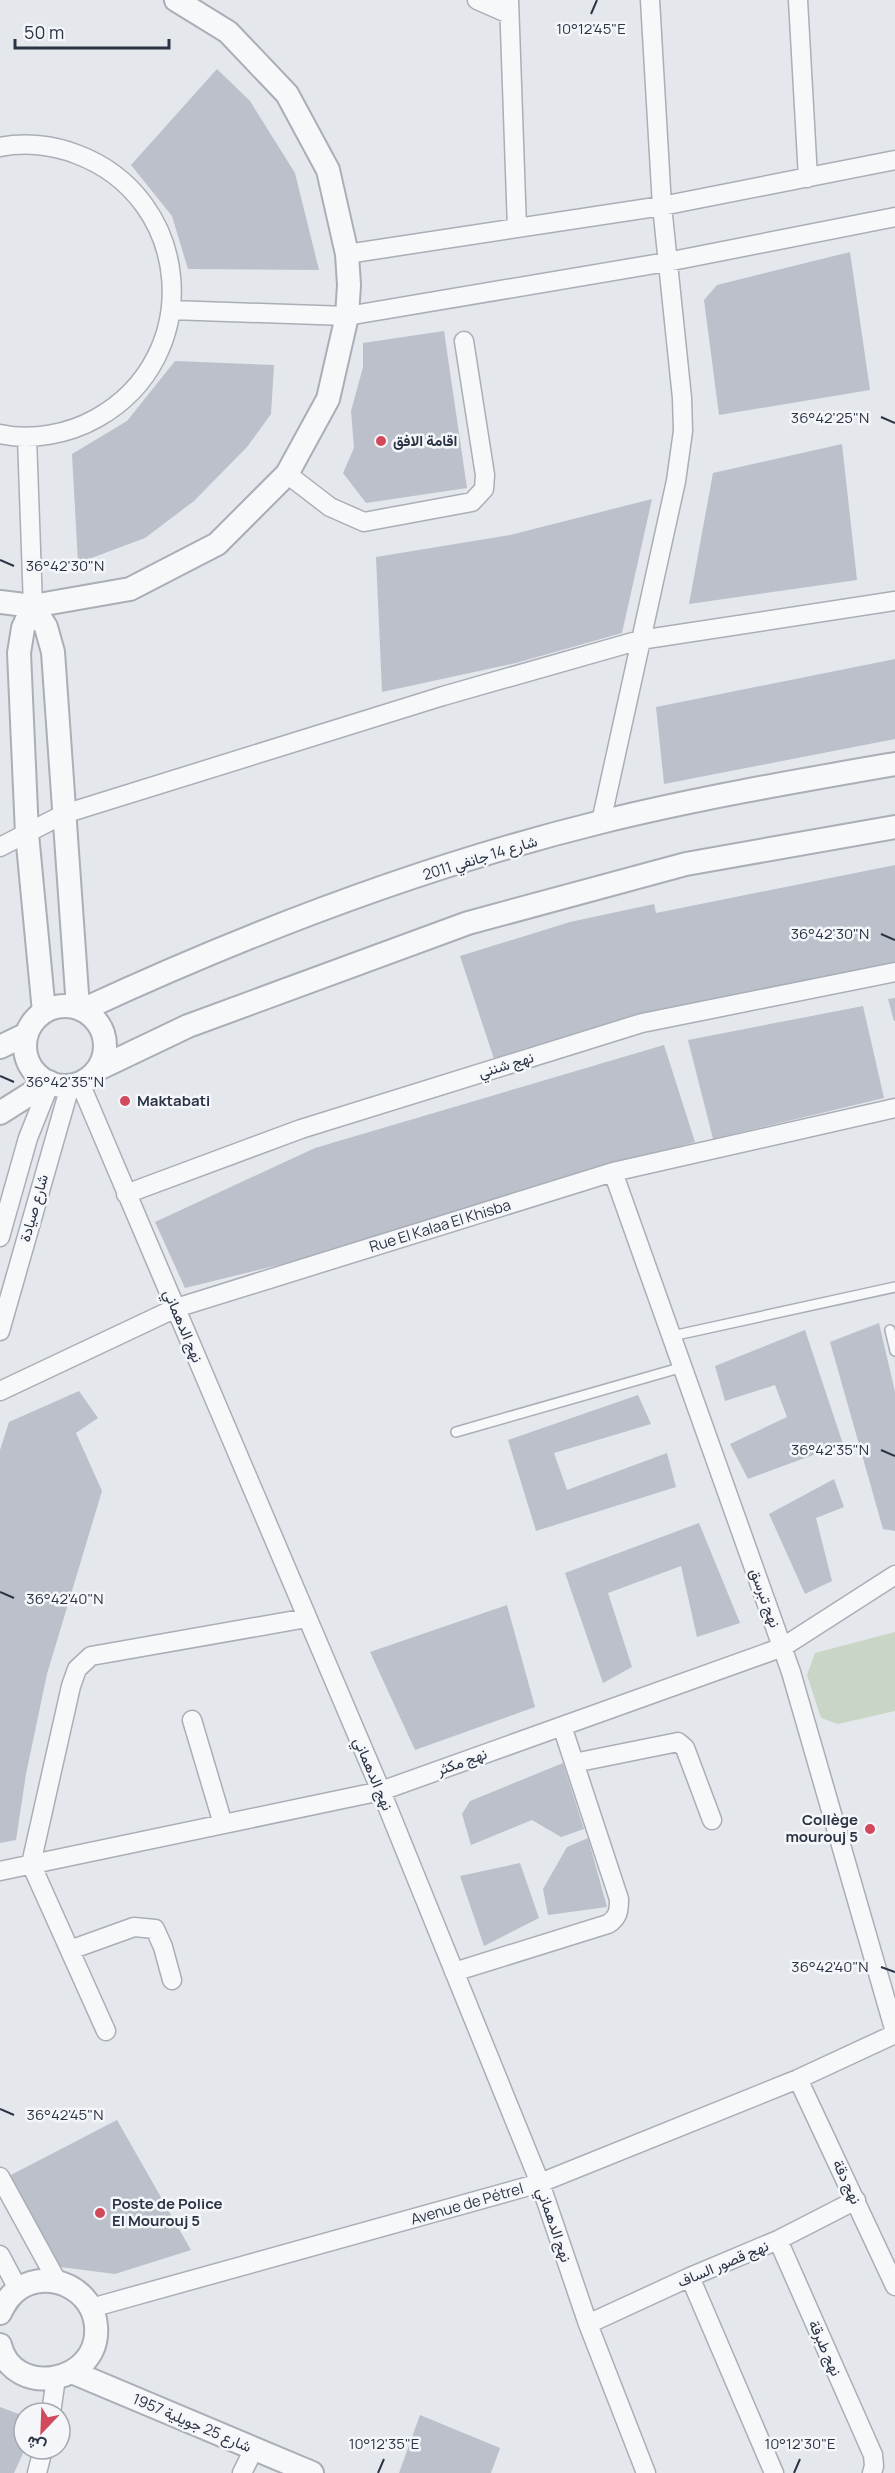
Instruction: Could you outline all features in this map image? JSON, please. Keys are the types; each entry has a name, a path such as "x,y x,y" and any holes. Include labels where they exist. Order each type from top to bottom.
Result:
{"street":[{"path":"0,602 33,606 130,589 217,544 287,474 328,399 347,316 347,254 328,170 287,94 228,32 176,0"},
{"path":"477,0 509,7 517,228"},
{"path":"601,822 675,481 683,431 682,399 662,206 650,0"},
{"path":"798,0 808,178"},
{"path":"0,147 25,144 66,150 104,167 121,179 148,211 166,248 172,279 171,310 160,351 138,386 123,400 88,423 69,431 27,437 0,434"},
{"path":"347,254 662,206 895,160"},
{"path":"171,310 347,316 667,262 895,217"},
{"path":"287,474 330,507 364,522 472,502 484,489 485,476 464,341"},
{"path":"27,437 33,606 23,628 19,653 27,834 44,1012"},
{"path":"0,846 64,814 443,696 640,640 895,601"},
{"path":"33,606 46,627 53,652 80,1009"},
{"name":"شارع 14 جانفي 2011","path":"80,1009 165,971 312,913 478,856 601,822 789,782 895,764"},
{"path":"0,1113 188,1026 468,923 686,864 895,827"},
{"name":"نهج شنني","path":"126,1194 301,1129 642,1023 895,972"},
{"path":"60,1006 80,1009 94,1019 102,1032 104,1055 69,1080 37,1074 28,1062 25,1048 27,1034 33,1022 44,1012 60,1006"},
{"path":"0,1047 27,1034"},
{"name":"نهج الدهماني","path":"69,1080 126,1194 381,1791 540,2183 588,2324 646,2473"},
{"name":"شارع صيادة","path":"0,1238 28,1138 69,1080"},
{"name":"شارع صيادة","path":"0,1331 69,1080"},
{"name":"Rue El Kalaa El Khisba","path":"0,1391 176,1308 613,1172 895,1108"},
{"name":"نهج تبرسق","path":"613,1172 783,1647 895,2033"},
{"name":"نهج مكثر","path":"0,1871 381,1791 783,1647 895,1575"},
{"path":"106,2031 31,1864 71,1686 77,1669 91,1656 307,1618"},
{"path":"192,1720 223,1824"},
{"path":"454,1972 615,1920 619,1910 619,1899 562,1726"},
{"path":"574,1763 678,1742 685,1748 712,1820"},
{"path":"70,1950 134,1928 154,1929 164,1947 172,1980"},
{"name":"Avenue de Pétrel","path":"91,2308 540,2183 798,2079 895,2033"},
{"name":"نهج دقة","path":"798,2079 895,2286"},
{"path":"0,2177 57,2281"},
{"name":"نهج قصور الساف","path":"588,2324 778,2240 856,2200"},
{"name":"نهج طبرقة","path":"778,2240 873,2464"},
{"path":"0,2254 18,2289"},
{"path":"690,2277 774,2473"},
{"path":"0,2313 6,2300 18,2289 44,2280 57,2281 71,2287 83,2296 91,2308 96,2326 94,2344 86,2360 64,2375 55,2401"},
{"path":"0,2345 12,2366 29,2376"},
{"path":"0,2367 29,2376"},
{"name":"شارع 25 جويلية 1957","path":"29,2376 43,2379 64,2375 312,2473"},
{"path":"243,2473 254,2449"}],"lane":[{"path":"672,1336 895,1287"},
{"path":"890,1330 895,1351"},
{"path":"456,1432 683,1367"}],"green space":[{"path":"895,1632 895,1711 838,1724 821,1718 807,1675 815,1653"}],"building":[{"path":"217,69 250,101 295,173 319,270 188,269 172,216 131,165"},
{"path":"850,252 870,390 719,415 704,300 717,285"},
{"path":"444,331 467,488 366,503 343,473 354,448 351,411 363,367 363,343"},
{"path":"175,361 274,365 271,414 247,447 194,501 145,538 78,563 72,454 127,421"},
{"path":"842,444 857,580 689,604 713,473"},
{"path":"652,499 622,633 516,663 382,692 376,557 510,535"},
{"path":"895,659 895,739 664,784 656,707"},
{"path":"895,865 895,966 495,1062 460,956 570,922 654,904 656,913"},
{"path":"895,998 895,1021 894,1021 888,999"},
{"path":"863,1006 884,1098 713,1139 688,1040"},
{"path":"664,1045 695,1142 541,1187 344,1249 185,1288 155,1222 315,1148"},
{"path":"879,1323 895,1392 895,1531 883,1529 830,1342"},
{"path":"805,1330 843,1444 748,1479 730,1444 787,1417 775,1385 725,1401 715,1366"},
{"path":"79,1391 98,1418 76,1433 102,1491 47,1674 26,1774 16,1840 0,1843 0,1450 9,1422"},
{"path":"638,1395 651,1424 554,1453 567,1490 667,1453 676,1487 536,1531 508,1440"},
{"path":"834,1479 844,1507 816,1518 832,1581 805,1594 769,1514"},
{"path":"699,1523 740,1623 697,1637 681,1566 608,1593 632,1667 603,1683 565,1573"},
{"path":"507,1605 535,1707 415,1750 370,1652"},
{"path":"563,1763 584,1829 561,1837 532,1820 471,1845 462,1814 470,1801"},
{"path":"588,1838 607,1907 548,1915 543,1889 567,1847"},
{"path":"520,1863 539,1918 484,1946 460,1876"},
{"name":"Poste de Police El Mourouj 5","path":"117,2120 191,2250 115,2274 60,2267 7,2177"},
{"path":"0,2407 12,2412 12,2461 20,2461 14,2473 0,2473"},
{"path":"420,2415 500,2448 491,2473 399,2473"}],"place":[{"name":"اقامة الافق","path":"381,441"},
{"name":"Maktabati","path":"125,1101"},
{"name":"Collège mourouj 5","path":"870,1829"},
{"name":"Poste de Police El Mourouj 5","path":"100,2213"}]}
